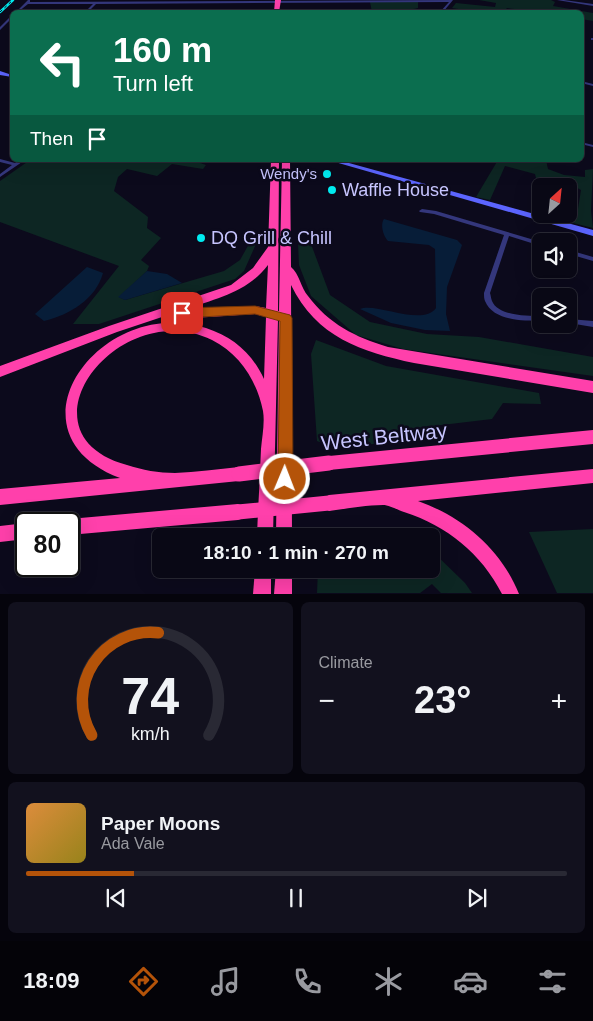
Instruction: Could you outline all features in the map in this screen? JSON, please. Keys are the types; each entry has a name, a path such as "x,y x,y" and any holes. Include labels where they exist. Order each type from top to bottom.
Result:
{"highway":[{"path":"264,528 270,414 274,246 284,162"},
{"path":"284,162 286,262 284,528"},
{"path":"0,372 95,336 222,293 244,283 264,264 274,246"},
{"path":"286,262 293,283 309,309 335,331 358,344 394,355 593,387"},
{"path":"155,316 195,312 255,310 286,318"},
{"path":"172,480 143,477 116,469 95,459 82,446 74,434 69,411 72,394 83,372 108,347 138,332 160,327 186,328 212,334 236,349 245,358 262,388 270,414"},
{"name":"West Beltway","path":"0,497 593,438"},
{"path":"80,526 593,476"},
{"path":"382,497 434,515 452,526 487,556 511,594"},
{"path":"0,534 15,532"},
{"path":"262,594 263,578"},
{"path":"283,594 284,578"}],"street":[{"path":"19,10 29,1 95,3 452,0"},
{"path":"444,10 452,0"},
{"path":"558,0 593,5"},
{"path":"90,10 95,3"},
{"path":"0,29 10,19"},
{"path":"0,160 16,165"},
{"path":"0,176 21,162"},
{"path":"338,162 593,233"},
{"path":"422,211 434,212 532,241"},
{"path":"507,234 487,293 487,299 501,313 515,317 532,318"},
{"path":"577,254 593,259"},
{"path":"577,323 593,324"}],"green space":[{"path":"479,0 551,0 555,2 553,6 576,10 522,10 507,8 505,10 465,10 452,8 456,3 495,7 496,3"},
{"path":"370,2 418,2 418,8 409,10 372,10"},
{"path":"584,11 593,13 593,21 584,20"},
{"path":"27,162 197,162 206,165 203,169 172,164 157,176 127,169 118,177 114,191 148,217 147,228 161,238 141,260 149,266 147,271 119,297 125,300 224,271 240,260 254,235 260,235 244,271 235,279 99,324 73,324 119,266 0,222 0,181"},
{"path":"497,162 546,162 548,169 564,175 585,177 585,170 593,169 591,211 593,228 573,223 578,222 581,190 578,188 578,178 536,178 535,174 505,166 490,200 476,197"},
{"path":"298,243 311,244 330,295 370,322 427,334 479,337 593,357 593,376 403,349 356,335 311,296 299,265"},
{"path":"316,340 386,366 539,393 541,404 503,403 492,419 408,429 402,442 332,447 317,441 311,354"},
{"path":"593,529 593,593 557,593 529,532"},
{"path":"440,559 465,583 472,593 441,593 432,584 420,593 317,593 318,578 440,578"}],"water":[{"path":"384,219 457,240 462,245 447,287 446,314 450,331 425,330 391,323 360,309 377,309 420,315 429,313 436,308 435,249 429,245 388,241 383,230 382,224"},
{"path":"87,267 103,273 94,291 88,298 63,315 44,321 35,314"},
{"path":"147,271 167,274 182,283 125,300 118,297"}],"railway":[{"path":"0,12 13,0"}],"place":[{"name":"Wendy's","path":"327,174"},
{"name":"Waffle House","path":"332,190"},
{"name":"DQ Grill & Chill","path":"201,238"}],"route":[{"path":"182,313 255,310 286,318 285,479"}]}
